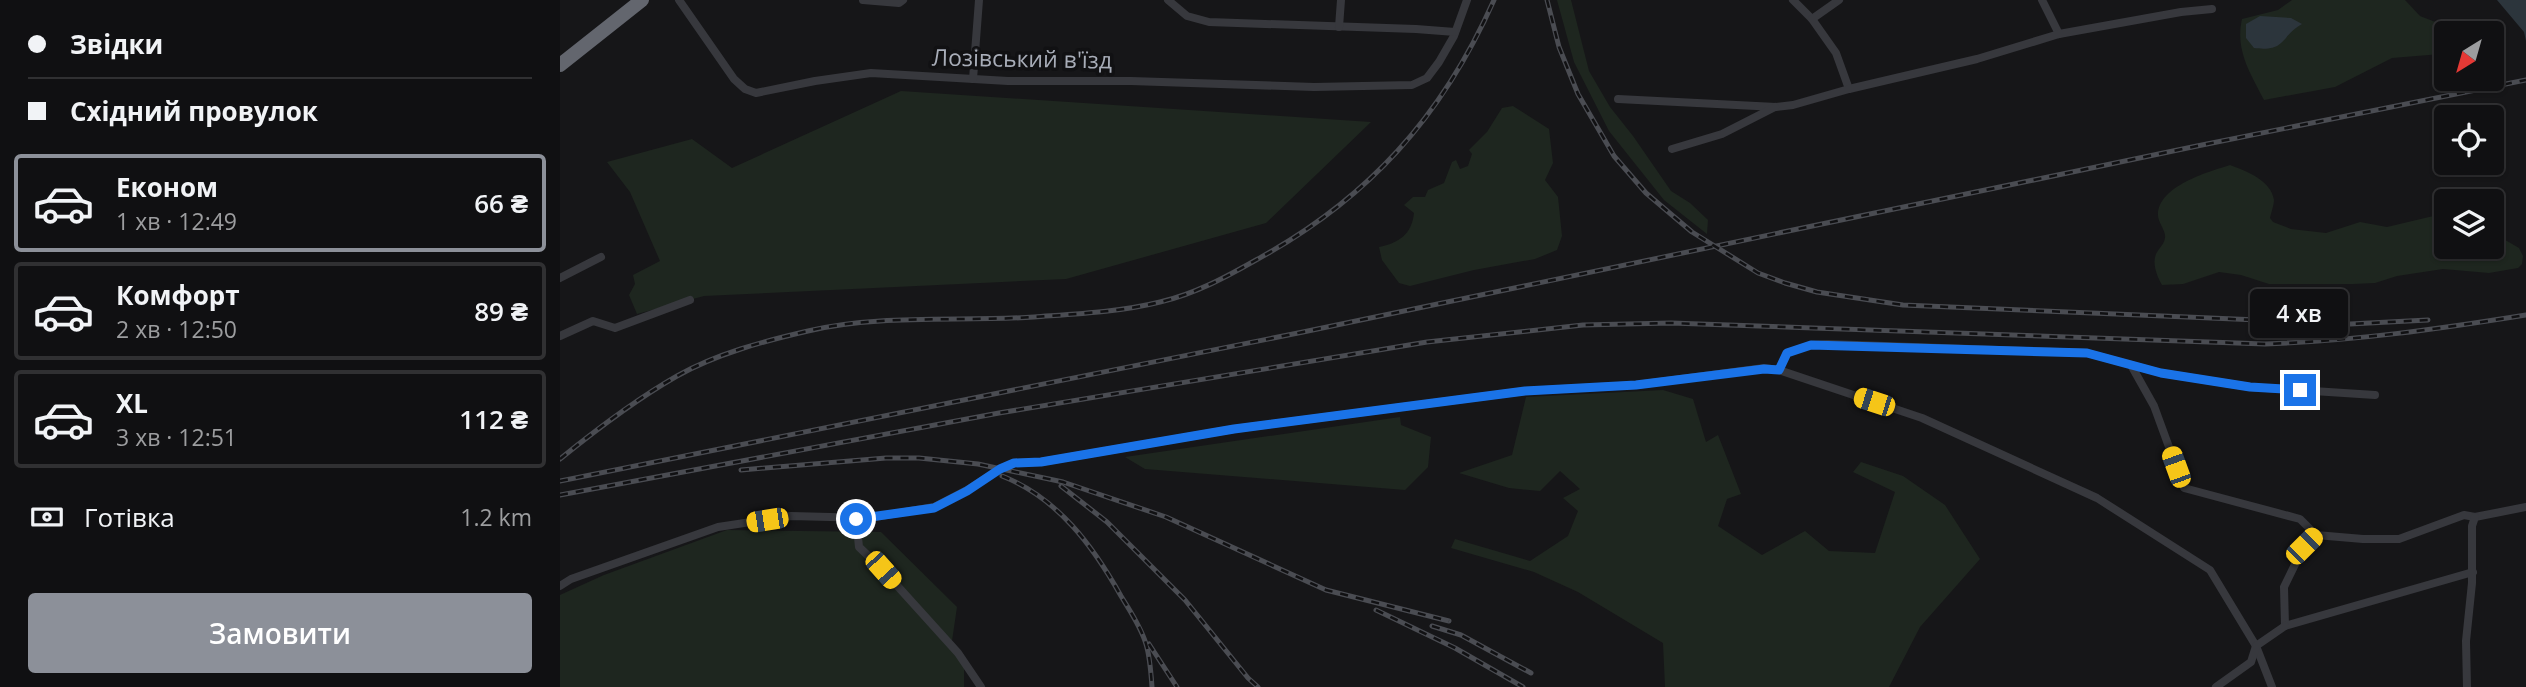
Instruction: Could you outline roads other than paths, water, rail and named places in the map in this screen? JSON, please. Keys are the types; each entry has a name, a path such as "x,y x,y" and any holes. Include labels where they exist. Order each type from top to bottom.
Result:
{"highway":[{"path":"560,65 642,0"}],"street":[{"name":"Лозівський в'їзд","path":"679,0 734,79 745,89 756,93 871,73 1070,82 1131,81 1314,87 1412,85 1427,78 1455,33"},
{"path":"863,0 899,3 903,0"},
{"path":"973,79 979,0"},
{"path":"1168,0 1188,16 1199,20 1455,33 1467,0"},
{"path":"1339,27 1341,0"},
{"path":"1793,0 1812,19 1836,53 1849,89"},
{"path":"1812,19 1839,0"},
{"path":"2042,0 2059,34"},
{"path":"1618,99 1776,107 1793,105 1978,59 2059,34 2212,9"},
{"path":"1672,149 1722,134 1776,107"},
{"path":"560,278 601,257"},
{"path":"560,336 593,321 615,328 690,300"},
{"path":"1779,370 1787,353 1811,345 1828,344 2087,353 2161,373 2250,387 2375,395"},
{"path":"2131,365 2154,406 2184,488 2300,519 2316,535 2363,539 2399,539 2464,515 2475,517 2526,507"},
{"path":"560,586 571,579 718,527 791,516 856,519 934,508 967,491 993,472 1014,463 1041,462 1234,429 1525,391 1636,385 1764,369 1779,370 1922,418 2097,498 2210,570 2256,646 2272,687"},
{"path":"2467,687 2466,641 2473,572 2472,526 2475,517"},
{"path":"856,519 859,547 958,653 981,687"},
{"path":"2285,626 2284,587 2304,546 2316,535"},
{"path":"2216,687 2251,662 2256,646 2285,626 2473,572"}],"railway":[{"path":"560,459 617,415 677,376 724,355 774,339 863,322 1006,318 1113,310 1173,299 1222,279 1296,236 1333,210 1367,182 1398,151 1451,81 1494,0"},
{"path":"1547,0 1559,47 1578,94 1614,156 1646,193 1692,232 1758,273 1785,283 1817,292 1903,305 2350,324 2428,320"},
{"path":"560,481 1303,332 2526,80"},
{"path":"560,495 999,413 1427,342 1583,325 1671,323 2265,344 2396,334 2526,315"},
{"path":"741,470 886,458 919,458 978,464 1063,482 1166,517 1326,590 1449,621"},
{"path":"1002,476 1022,485 1057,510 1086,542 1141,631 1148,654 1152,687"},
{"path":"1061,486 1107,522 1185,600 1258,687"},
{"path":"1376,610 1455,648 1523,687"},
{"path":"1432,626 1461,635 1531,673"},
{"path":"1149,644 1177,687"}]}
